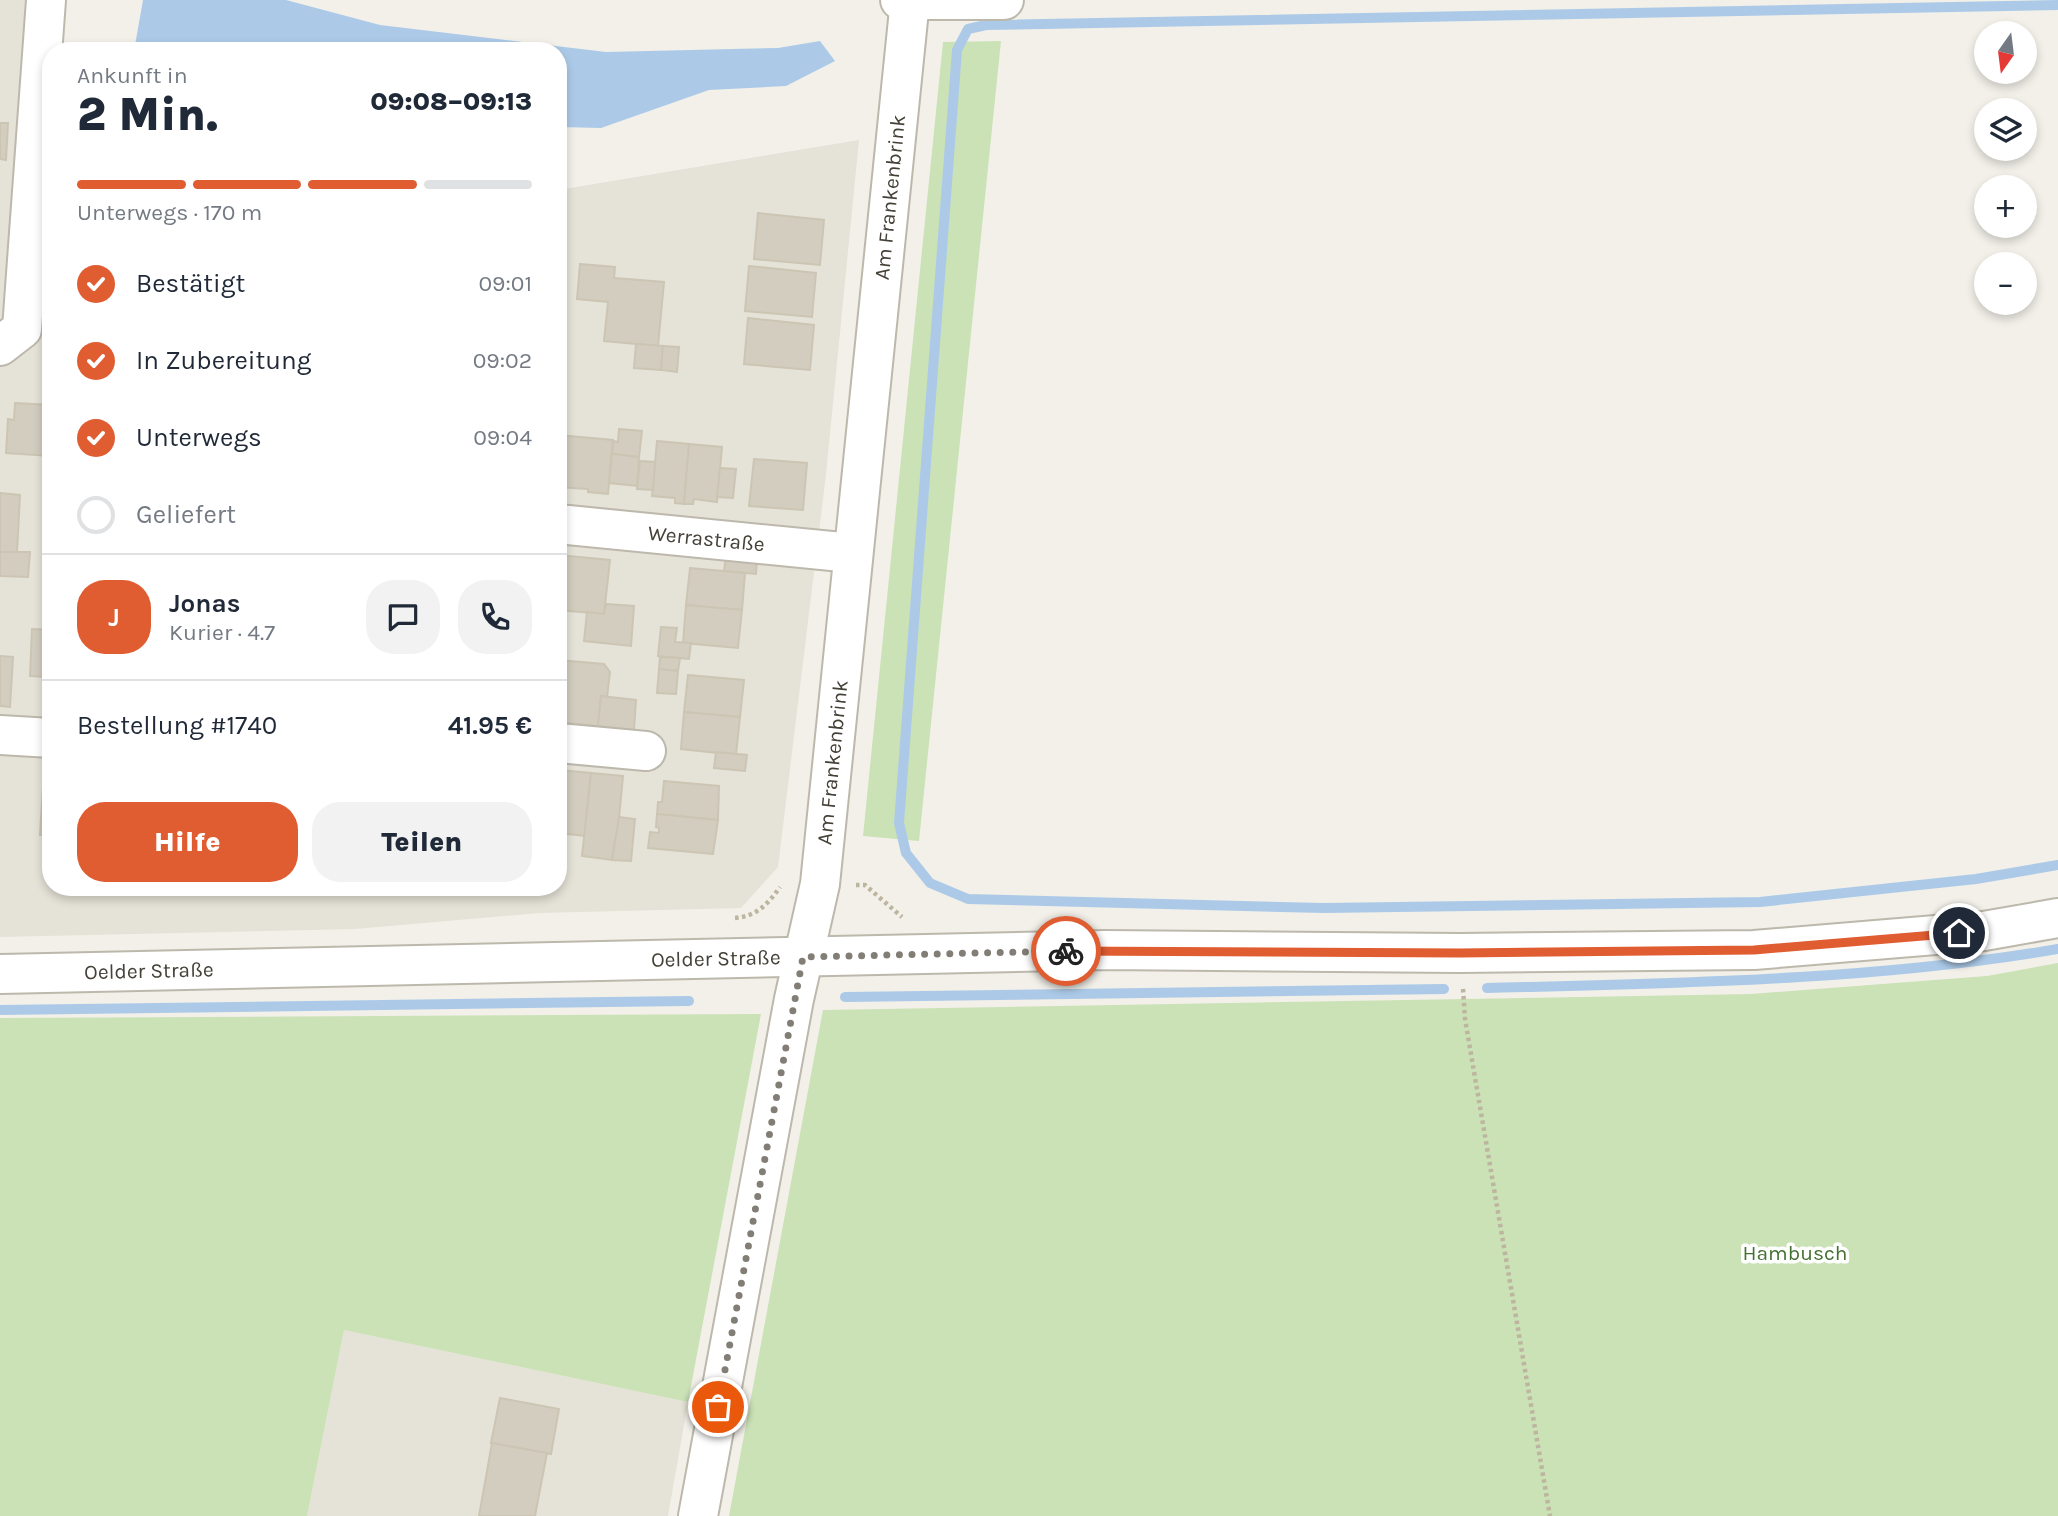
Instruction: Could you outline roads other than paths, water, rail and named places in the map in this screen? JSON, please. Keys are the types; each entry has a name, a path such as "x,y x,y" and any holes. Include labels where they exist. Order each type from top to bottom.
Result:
{"street":[{"path":"43,42 46,0"},
{"path":"907,1 1004,0"},
{"name":"Am Frankenbrink","path":"698,1516 803,957 820,884 907,1"},
{"path":"0,346 22,329 42,55"},
{"name":"Werrastraße","path":"567,525 852,553"},
{"path":"0,735 42,737"},
{"path":"567,744 646,751"},
{"name":"Oelder Straße","path":"0,974 1105,950 1460,953 1754,950 1984,931 2058,918"}],"water":[{"path":"143,0 286,0 380,25 522,42 136,42"},
{"path":"820,41 835,61 786,86 709,90 601,128 567,127 567,47 606,52 778,48"}],"waterway":[{"path":"2058,5 986,25 968,29 957,50 899,823 906,853 930,883 968,899 1324,908 1760,902 1976,879 2058,865"},
{"path":"1487,988 1773,979 1916,968 2058,949"},
{"path":"845,997 1444,989"},
{"path":"0,1010 689,1001"}],"park label":[{"name":"Hambusch","path":"1795,1253"}]}
